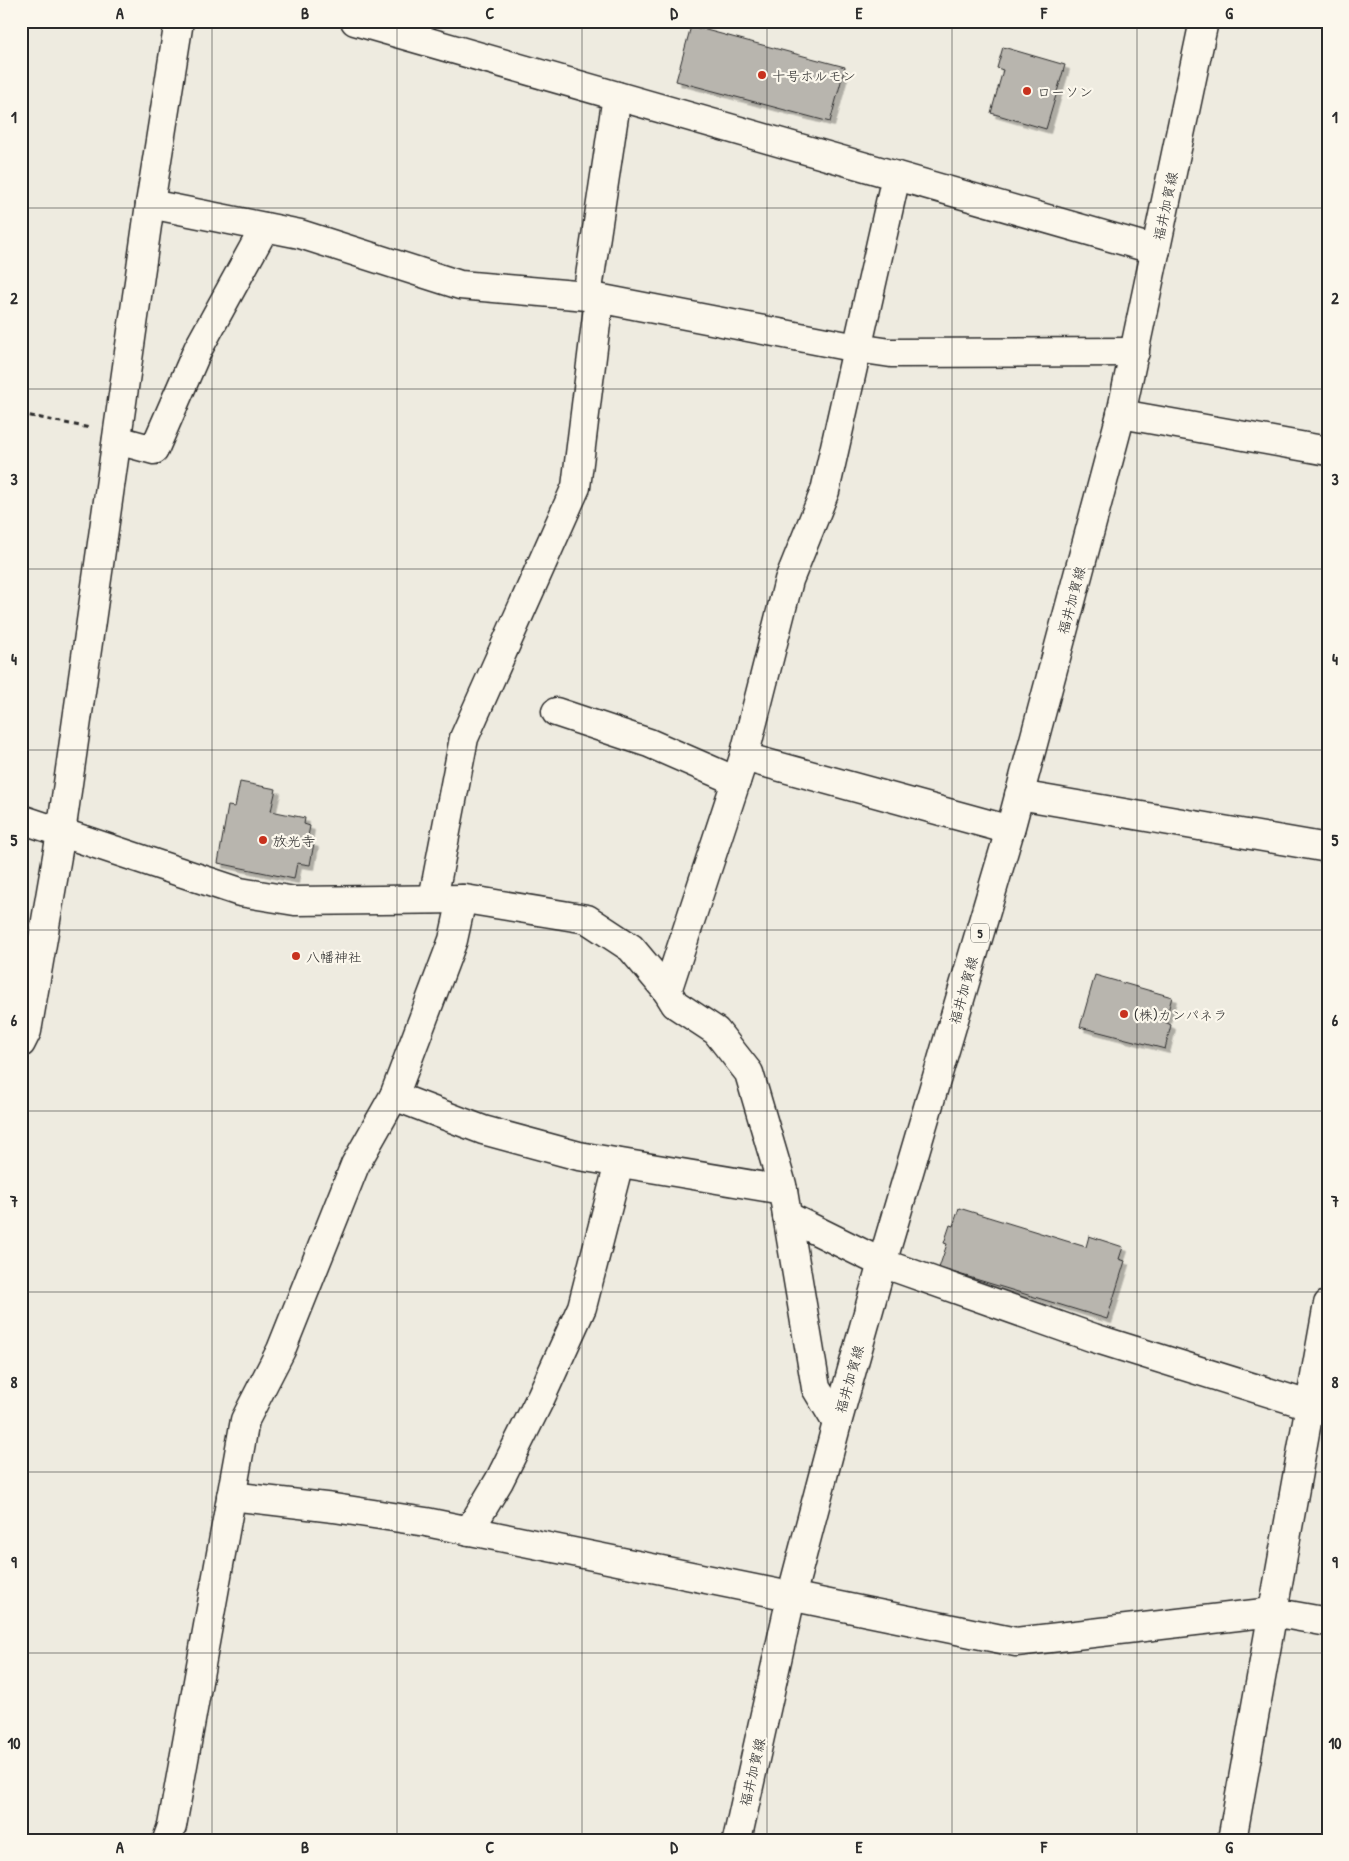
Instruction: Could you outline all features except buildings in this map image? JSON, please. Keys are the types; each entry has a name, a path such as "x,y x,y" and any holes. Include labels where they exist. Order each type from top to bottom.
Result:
{"street":[{"path":"21,1043 27,1031 61,833 150,204 179,21"},
{"path":"355,21 1156,250"},
{"name":"福井加賀線","path":"737,1840 791,1597 837,1423 882,1263 1010,830 1121,414 1204,21"},
{"path":"434,899 464,738 576,487 593,297 617,96"},
{"path":"667,990 740,769 789,580 825,491 896,176"},
{"path":"150,204 300,234 460,285 593,297 857,348 891,353 1135,352"},
{"path":"117,437 154,450 198,349 265,227"},
{"path":"1121,414 1328,451"},
{"path":"556,712 649,743 740,769 1010,830"},
{"path":"1019,795 1328,848"},
{"path":"21,819 240,892 295,901 462,899 587,919 631,948 667,990 675,1004 716,1031 748,1073 785,1203 816,1388 837,1423"},
{"path":"167,1840 172,1826 245,1420 281,1350 356,1165 394,1096 453,940 462,899"},
{"path":"394,1096 483,1130 579,1156 619,1162 785,1203 882,1263 1094,1338 1309,1405"},
{"path":"470,1531 499,1481 541,1397 582,1308 619,1162"},
{"path":"1232,1840 1328,1304"},
{"path":"231,1496 334,1508 426,1522 1016,1642 1272,1612 1328,1622"}],"path":[{"path":"21,414 117,437"}],"place":[{"name":"十号ホルモン","path":"762,75"},
{"name":"ローソン","path":"1027,91"},
{"name":"放光寺","path":"263,840"},
{"name":"八幡神社","path":"296,956"},
{"name":"(株)カンパネラ","path":"1124,1014"}]}
